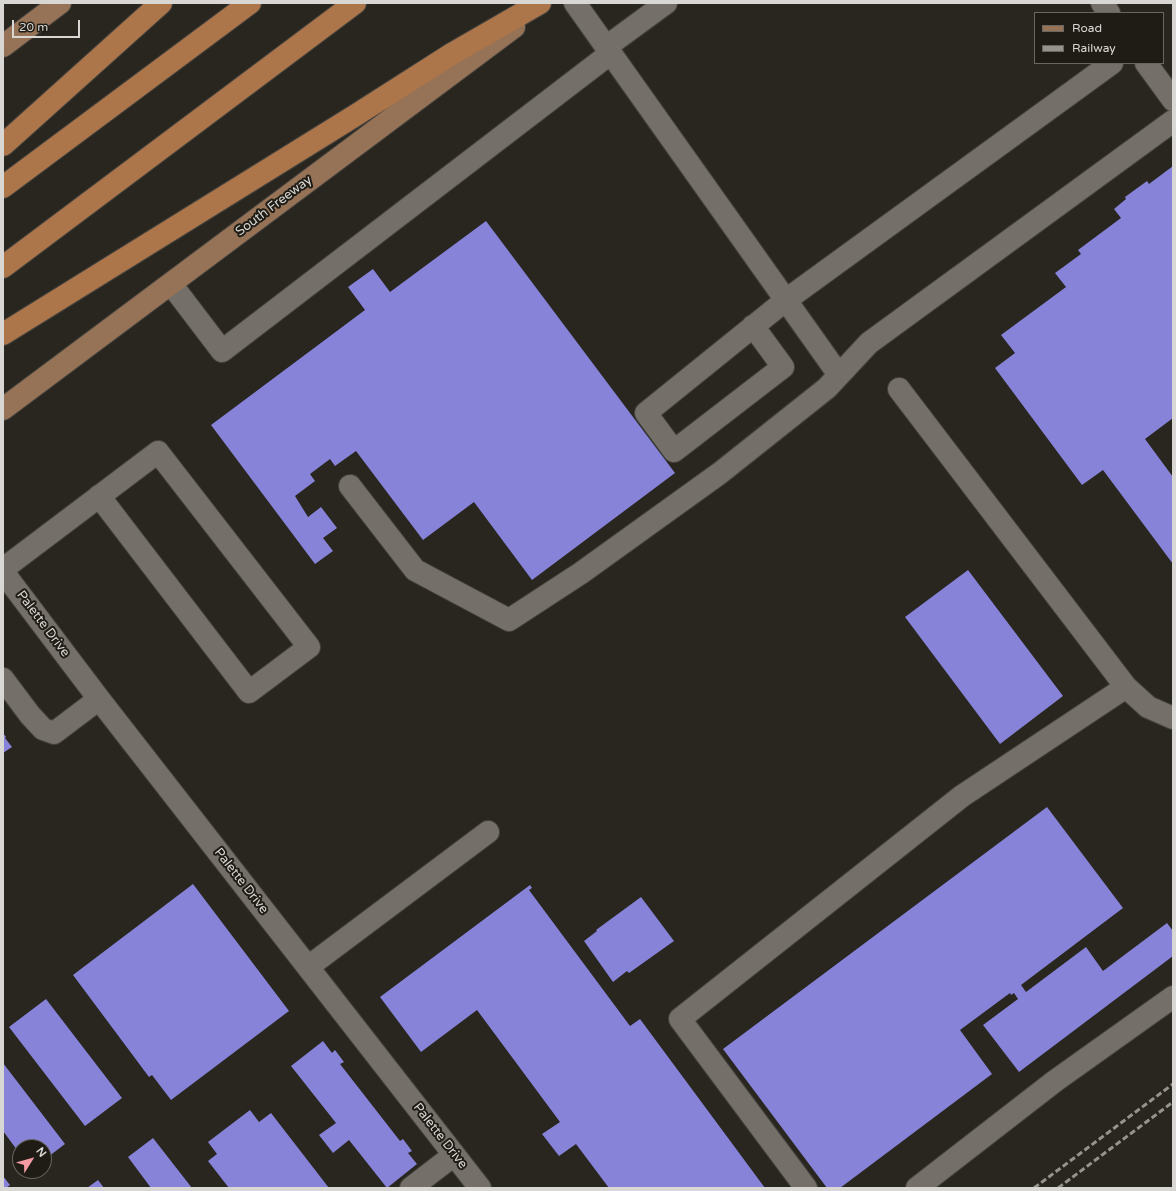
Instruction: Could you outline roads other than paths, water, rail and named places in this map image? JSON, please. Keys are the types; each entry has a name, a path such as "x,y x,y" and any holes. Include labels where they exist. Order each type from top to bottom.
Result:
{"highway":[{"path":"3,145 160,3"},
{"path":"3,187 250,3"},
{"path":"3,266 355,3"},
{"path":"3,334 450,56 540,3"}],"main road":[{"path":"6,38 60,3"},
{"name":"South Freeway","path":"3,409 546,3"}],"street":[{"path":"574,3 609,50 839,375"},
{"path":"171,284 222,351 609,50 666,3"},
{"path":"1102,3 1108,12"},
{"path":"752,326 783,367 674,451 646,413 752,326 786,300 1111,64"},
{"path":"1147,64 1173,100"},
{"path":"350,486 415,570 509,620 581,573 720,473 827,388 869,343 1173,121"},
{"path":"899,390 1126,687 1148,707 1173,718"},
{"path":"3,569 99,496 158,452 309,647 249,692 99,496"},
{"name":"Palette Drive","path":"3,572 99,699 480,1188"},
{"path":"3,679 30,715 43,729 54,733 99,699"},
{"path":"806,1188 680,1018 962,796 1126,687"},
{"path":"308,967 488,832"},
{"path":"916,1188 1055,1081 1173,997"},
{"path":"411,1188 454,1155"}],"railway":[{"path":"1034,1188 1173,1084"},
{"path":"1058,1188 1173,1102"}]}
